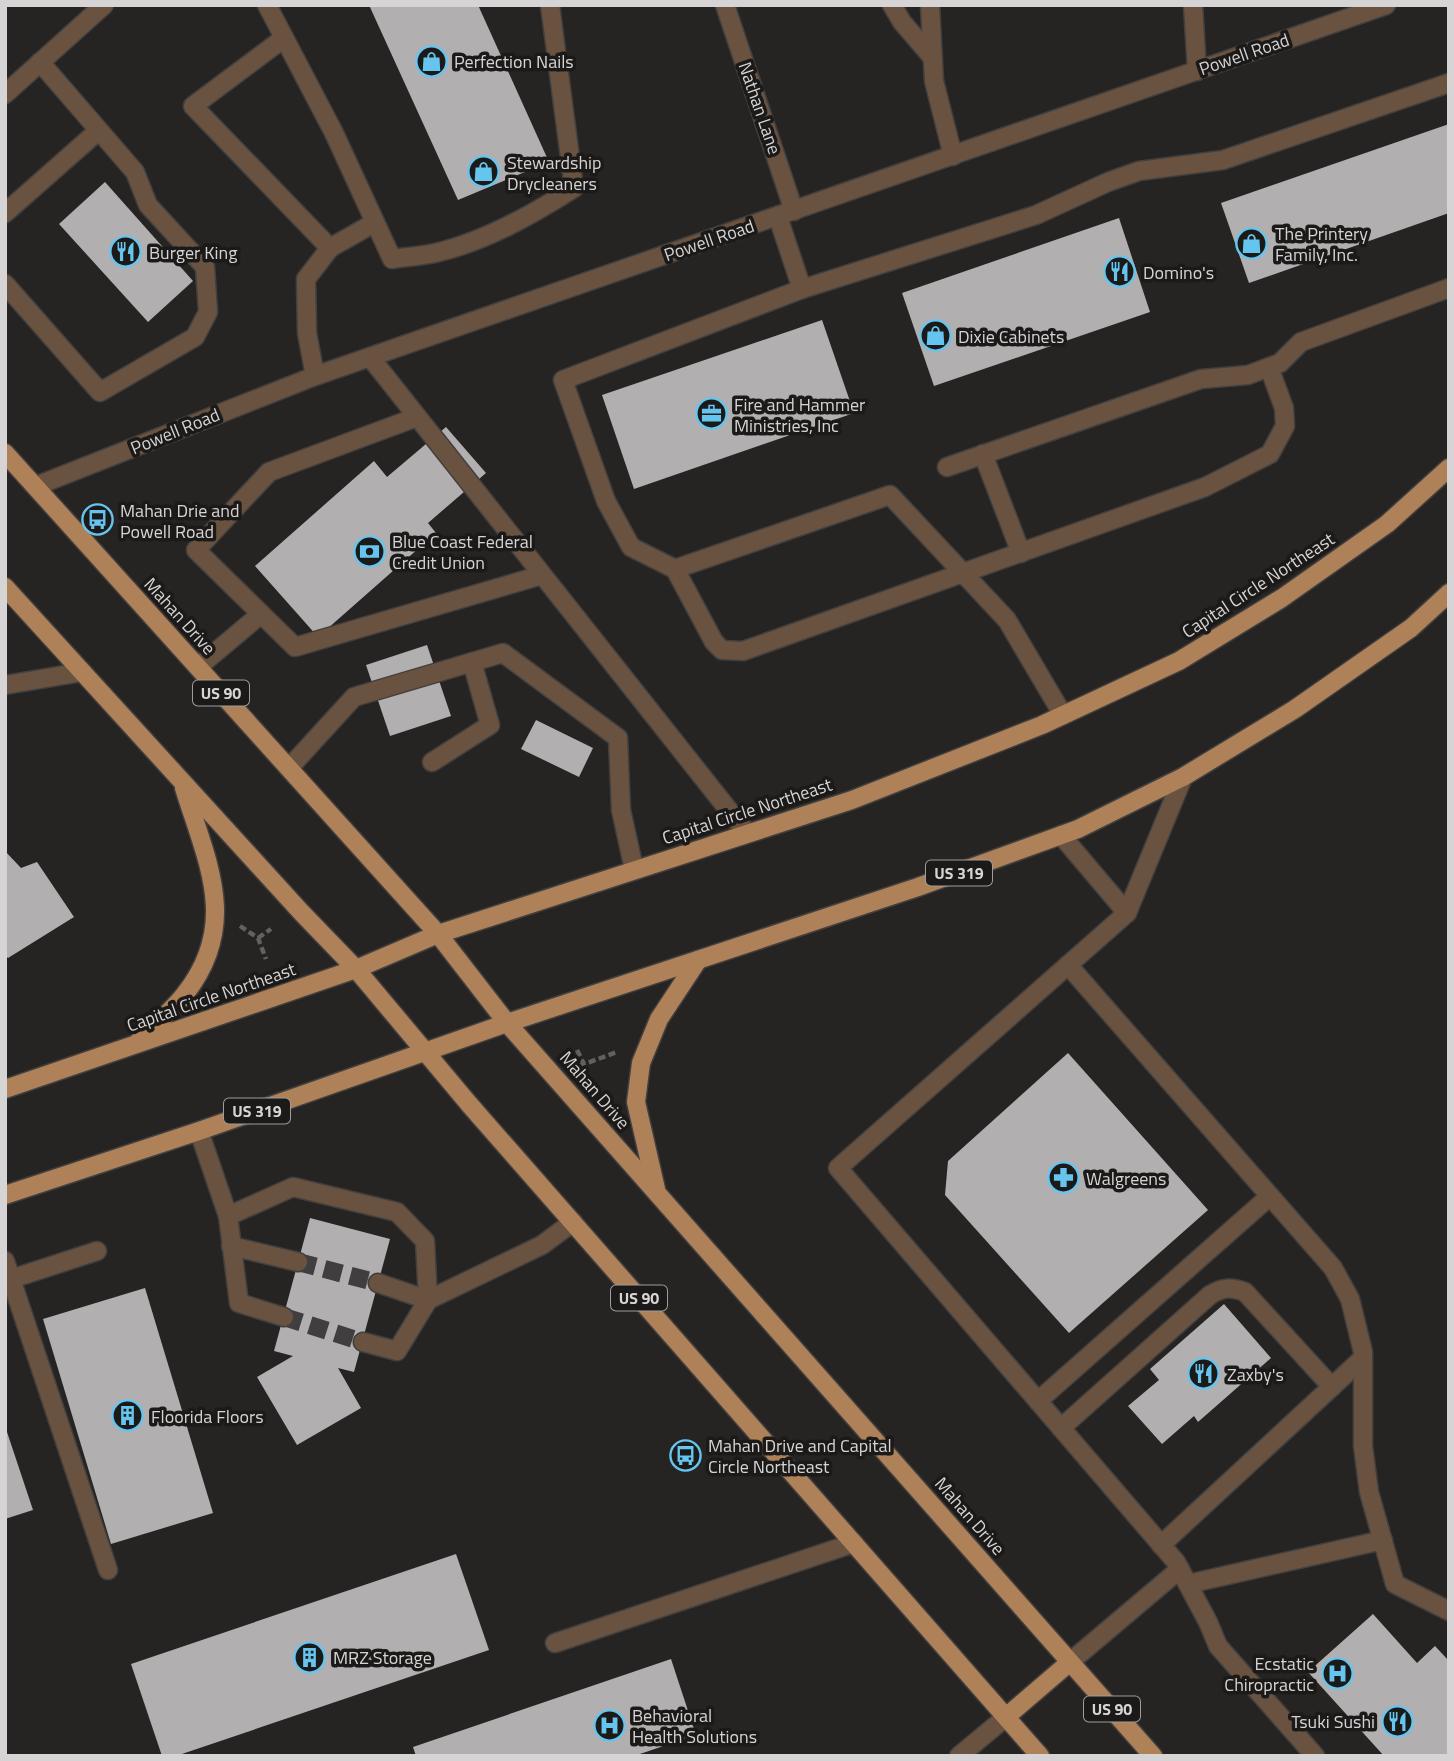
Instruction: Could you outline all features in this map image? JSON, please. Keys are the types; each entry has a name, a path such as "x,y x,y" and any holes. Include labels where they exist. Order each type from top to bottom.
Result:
{"main road":[{"name":"Mahan Drive","path":"5,453 438,934 507,1023 1153,1756"},
{"name":"Capital Circle Northeast","path":"5,1089 356,969 438,934 746,832 852,800 1063,715 1179,661 1282,598 1387,524 1449,468"},
{"name":"US 90","path":"5,587 356,969 424,1053 1041,1756"},
{"name":"US 319","path":"5,1195 200,1131 507,1023 918,887 1061,835 1183,777 1295,709 1411,628 1449,593"},
{"path":"136,1045 185,994 205,962 217,922 215,888 182,781"},
{"path":"657,1192 636,1102 641,1063 659,1020 698,960"},
{"path":"1006,1717 1070,1662"}],"street":[{"path":"5,94 104,5"},
{"path":"267,5 334,132 392,259 436,253 491,234 574,188 550,5"},
{"name":"Nathan Lane","path":"725,5 786,214 802,289"},
{"path":"892,5 902,22 932,57"},
{"path":"930,5 934,81 953,156"},
{"path":"1193,5 1197,71"},
{"name":"Powell Road","path":"36,486 315,376 1386,5"},
{"path":"284,38 193,106 330,248"},
{"path":"5,284 100,392 195,337 208,312 205,267 148,205 135,172 40,62"},
{"path":"1269,367 1284,408 1285,426 1270,454 1205,487 743,651 722,650 713,642 675,569 631,547 606,501 564,380 802,289 1036,215 1139,171 1223,159 1449,83"},
{"path":"5,213 97,131"},
{"path":"315,376 307,333 306,279 330,248 374,223"},
{"path":"947,467 1201,379 1248,374 1269,367 1280,363 1301,342 1449,288"},
{"path":"370,357 746,832"},
{"path":"417,417 269,472 196,550 295,647 542,575"},
{"path":"983,454 1021,553"},
{"path":"675,569 890,495 1007,620 1063,715"},
{"path":"198,667 261,614"},
{"path":"289,768 354,697 503,653 618,738 621,810 634,869"},
{"path":"432,762 490,725 472,662"},
{"path":"5,685 82,672"},
{"path":"1183,777 1127,913 838,1168 1161,1545 1184,1576 1218,1646 1315,1756"},
{"path":"1061,835 1127,913"},
{"path":"1068,965 1333,1268 1350,1299 1363,1358 1363,1446 1369,1492 1395,1584 1449,1611"},
{"path":"200,1131 228,1216 239,1303 284,1317"},
{"path":"228,1216 293,1187 397,1212 425,1241 428,1300"},
{"path":"1038,1401 1137,1314 1140,1296 1204,1238 1220,1240 1270,1196"},
{"path":"363,1342 397,1351 428,1300 542,1245 573,1222"},
{"path":"231,1246 298,1262"},
{"path":"8,1280 97,1251"},
{"path":"5,1261 8,1280 108,1570"},
{"path":"378,1283 428,1300"},
{"path":"1061,1429 1221,1288 1232,1287 1245,1292 1332,1387"},
{"path":"1161,1545 1363,1358"},
{"path":"1070,1662 1184,1576 1382,1540"},
{"path":"555,1643 854,1542"},
{"path":"959,1756 1006,1717"}],"path":[{"path":"237,924 258,938 266,959"},
{"path":"258,938 271,929"},
{"path":"577,1050 584,1064"},
{"path":"571,1068 617,1052"}],"building":[{"path":"369,5 478,5 549,162 458,200"},
{"path":"1449,124 1449,213 1249,283 1221,203"},
{"name":"Burger King","path":"105,182 193,281 148,322 59,224"},
{"path":"1119,218 1150,312 934,386 902,293"},
{"path":"822,320 854,413 634,489 602,395"},
{"path":"446,427 486,473 428,523 436,533 318,637 255,566 374,461 387,477"},
{"path":"427,645 451,716 390,736 366,665"},
{"path":"536,720 593,748 579,777 521,749"},
{"path":"5,851 21,868 37,862 74,917 8,958 5,955"},
{"name":"Walgreens","path":"1068,1053 1208,1210 1069,1333 945,1195 948,1161"},
{"path":"310,1218 390,1239 354,1372 338,1368 361,1408 297,1445 257,1377 293,1356 274,1351"},
{"name":"Floorida Floors","path":"145,1288 213,1513 111,1544 43,1319"},
{"name":"Zaxby's","path":"1224,1304 1271,1358 1198,1422 1194,1416 1162,1444 1128,1406 1159,1380 1150,1369"},
{"path":"5,1426 33,1510 5,1519"},
{"name":"MRZ Storage","path":"456,1554 489,1650 176,1756 162,1756 131,1664"},
{"path":"1373,1614 1417,1663 1435,1646 1449,1661 1449,1756 1384,1756 1308,1672"},
{"path":"671,1659 696,1735 634,1756 416,1756 413,1747"}],"tunnel":[{"path":"298,1262 378,1283"},
{"path":"284,1317 363,1342"}],"place":[{"name":"Perfection Nails","path":"431,61"},
{"name":"Stewardship Drycleaners","path":"484,172"},
{"name":"The Printery Family, Inc.","path":"1252,243"},
{"name":"Burger King","path":"126,252"},
{"name":"Domino's","path":"1120,272"},
{"name":"Dixie Cabinets","path":"935,336"},
{"name":"Fire and Hammer Ministries, Inc","path":"711,414"},
{"name":"Mahan Drie and Powell Road","path":"97,520"},
{"name":"Blue Coast Federal Credit Union","path":"369,551"},
{"name":"Walgreens","path":"1063,1178"},
{"name":"Zaxby's","path":"1204,1374"},
{"name":"Floorida Floors","path":"128,1416"},
{"name":"Mahan Drive and Capital Circle Northeast","path":"685,1455"},
{"name":"MRZ Storage","path":"310,1657"},
{"name":"Ecstatic Chiropractic","path":"1337,1673"},
{"name":"Tsuki Sushi","path":"1398,1721"},
{"name":"Behavioral Health Solutions","path":"609,1725"}]}
